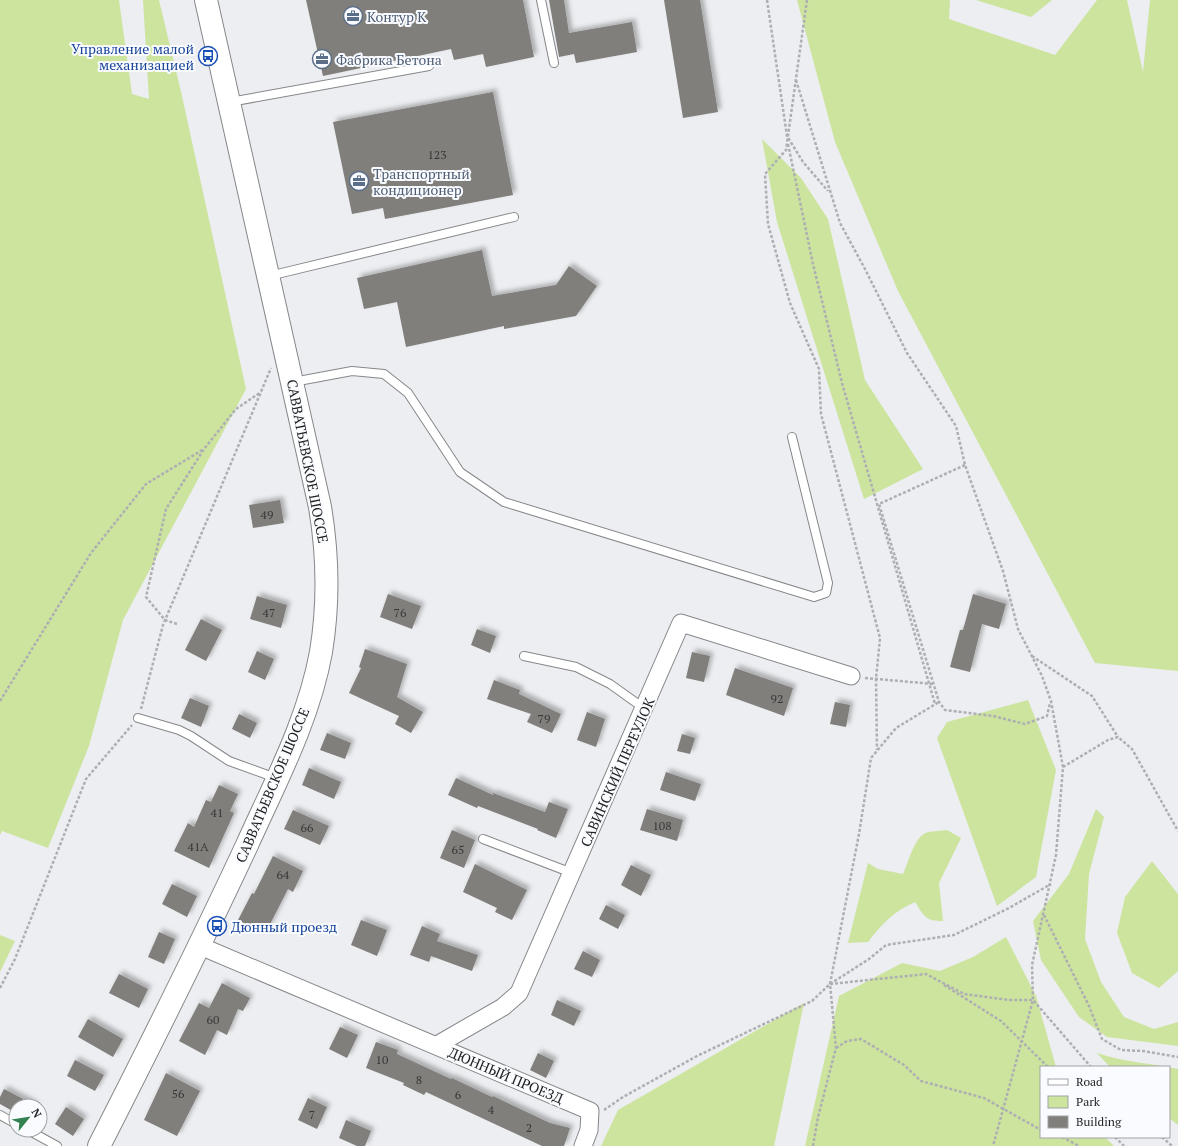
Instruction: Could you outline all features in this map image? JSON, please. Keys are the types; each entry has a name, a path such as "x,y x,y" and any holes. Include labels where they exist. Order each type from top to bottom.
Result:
{"main road":[{"name":"САВВАТЬЕВСКОЕ ШОССЕ","path":"99,1146 200,946 277,779 303,716 313,685 323,637 326,605 326,556 323,523 206,0"}],"street":[{"name":"САВИНСКИЙ ПЕРЕУЛОК","path":"437,1045 503,1007 519,993 645,709 681,623 851,676"},
{"name":"ДЮННЫЙ ПРОЕЗД","path":"200,946 590,1111"},
{"path":"583,1146 589,1130 590,1111"}],"lane":[{"path":"541,0 554,63"},
{"path":"229,102 429,66"},
{"path":"268,277 514,217"},
{"path":"292,382 352,371 384,374 408,393 460,472 504,502 814,597 826,593 828,583 792,437"},
{"path":"524,656 576,667 610,684 645,709"},
{"path":"138,718 179,730 191,736 229,761 277,779"},
{"path":"483,839 572,873"},
{"path":"42,1138 57,1146"}],"path":[{"path":"767,0 787,136 786,150 765,174 768,224 790,303 819,369 821,414 880,638 876,679 877,750"},
{"path":"806,0 787,136 803,162 830,193"},
{"path":"796,80 840,223 907,353 956,426 965,466 1003,570 1018,629 1032,656 1051,700 1063,767 1059,796 1056,855 1051,884 1032,965 1033,1000 1021,1038 993,1146"},
{"path":"787,140 813,264 842,383 935,704"},
{"path":"0,988 15,959 86,778 138,718 165,620 283,340"},
{"path":"177,624 165,620 146,597 166,508 204,449 236,409 261,391"},
{"path":"0,701 91,553 146,484 204,449"},
{"path":"965,466 879,504 939,702 945,710 993,716 1025,724 1047,716 1051,700"},
{"path":"1032,656 1092,696 1118,737 1132,749 1178,831"},
{"path":"851,676 928,682 934,684"},
{"path":"813,1146 818,1117 836,1048 830,984 859,834 871,758 896,728 939,702"},
{"path":"1063,767 1108,740 1118,737"},
{"path":"590,1111 603,1111 623,1097 697,1056 812,1001 830,984 868,959 886,945 954,935 1013,906 1051,884"},
{"path":"1044,915 1089,1006 1102,1039 1121,1050 1143,1051 1178,1057"},
{"path":"830,984 926,974 964,994 1009,1000 1033,1000 1089,1066"},
{"path":"926,974 1001,1021 1021,1038 1047,1066"},
{"path":"836,1048 847,1042 861,1039 904,1065 921,1081 984,1098 1040,1129"},
{"path":"1064,1138 1079,1146"},
{"path":"1116,1138 1124,1146"},
{"path":"1163,1138 1172,1146"}],"green space":[{"path":"0,0 119,0 132,94 149,99 143,0 159,0 182,96 246,389 123,620 89,746 48,848 2,831 0,835"},
{"path":"797,0 950,0 949,19 1055,55 1097,0 1127,0 1143,72 1150,0 1178,0 1178,671 1095,663 898,291 835,142"},
{"path":"976,0 1052,0 1031,17"},
{"path":"762,139 801,178 828,219 865,380 923,469 864,499 777,222"},
{"path":"1028,700 1056,770 1036,877 997,906 937,738 947,722"},
{"path":"1096,809 1104,817 1089,874 1085,939 1101,982 1124,1017 1154,1029 1178,1022 1178,1046 1107,1037 1079,1017 1041,960 1033,921 1069,874"},
{"path":"947,830 961,838 939,883 943,921 932,920 926,917 915,902 900,910 889,919 868,942 848,943 868,863 878,869 903,874 912,850 923,834"},
{"path":"1152,861 1178,894 1178,971 1159,988 1132,973 1117,933 1125,897"},
{"path":"0,935 15,941 0,972"},
{"path":"1006,937 1036,996 1056,1066 1040,1066 1040,1138 1106,1138 1114,1146 805,1146 839,996 902,963 940,971 973,957"},
{"path":"804,1003 774,1146 601,1146 618,1110"},
{"path":"1097,1053 1162,1066 1109,1066"},
{"path":"1170,1067 1178,1069 1178,1125 1170,1119"}],"building":[{"path":"306,0 523,0 534,57 486,67 483,54 454,60 451,49 323,76"},
{"path":"549,0 564,0 569,33 632,22 637,52 576,63 574,54 559,57"},
{"path":"664,0 700,0 718,112 683,118"},
{"path":"493,92 513,195 385,219 383,208 352,214 333,122"},
{"path":"482,250 492,296 556,285 569,266 597,286 576,316 504,329 504,326 406,347 397,302 364,309 357,278"},
{"path":"280,500 284,523 253,528 249,505"},
{"path":"388,594 421,606 412,629 380,617"},
{"path":"973,594 1006,604 999,629 982,624 970,672 950,667 960,630 963,630"},
{"path":"257,596 287,605 281,628 250,619"},
{"path":"201,619 222,630 206,661 185,650"},
{"path":"477,629 496,636 490,653 471,645"},
{"path":"365,649 407,664 397,697 423,712 411,733 395,724 399,716 349,693 361,668 359,667"},
{"path":"257,651 274,659 265,680 248,672"},
{"path":"692,652 710,656 704,682 686,678"},
{"path":"735,668 793,688 784,716 726,695"},
{"path":"494,680 520,690 519,694 561,714 552,733 527,722 531,714 487,699"},
{"path":"190,698 209,706 201,727 181,718"},
{"path":"835,702 850,705 846,727 830,724"},
{"path":"587,712 605,719 596,747 577,740"},
{"path":"239,714 257,723 250,738 232,729"},
{"path":"327,733 351,743 345,759 320,750"},
{"path":"682,734 695,738 690,754 677,751"},
{"path":"309,768 341,782 334,799 302,785"},
{"path":"666,772 701,784 695,801 660,790"},
{"path":"456,778 493,795 493,793 545,812 549,802 568,809 556,838 537,830 538,829 478,806 477,808 448,795"},
{"path":"219,785 238,794 230,811 234,813 209,868 174,851 188,823 194,827 206,800 211,802"},
{"path":"647,809 683,820 677,841 640,830"},
{"path":"293,810 329,826 320,845 284,829"},
{"path":"452,830 475,840 464,868 440,858"},
{"path":"273,856 303,871 293,892 288,889 265,934 238,920 252,893 254,894"},
{"path":"475,864 527,890 512,920 495,912 497,908 463,892"},
{"path":"631,865 651,875 641,896 621,885"},
{"path":"172,884 197,896 187,917 162,904"},
{"path":"606,905 625,915 618,929 599,919"},
{"path":"361,920 387,930 377,956 351,945"},
{"path":"422,926 440,934 437,941 478,955 472,971 431,956 429,962 410,955"},
{"path":"159,932 175,939 164,964 148,957"},
{"path":"583,951 600,960 592,977 574,969"},
{"path":"119,974 148,989 139,1008 109,993"},
{"path":"222,983 250,998 243,1011 238,1009 227,1035 217,1030 205,1055 179,1041 199,1003 209,1008"},
{"path":"557,1000 581,1011 574,1026 551,1015"},
{"path":"88,1019 123,1039 113,1057 78,1037"},
{"path":"340,1027 358,1035 347,1058 329,1049"},
{"path":"376,1042 398,1050 397,1054 550,1123 570,1128 564,1146 542,1146 426,1092 424,1095 403,1085 404,1083 366,1068"},
{"path":"538,1053 554,1061 546,1078 530,1070"},
{"path":"75,1060 104,1075 95,1091 67,1076"},
{"path":"166,1073 200,1091 177,1136 144,1120"},
{"path":"4,1089 21,1098 8,1098 8,1108 0,1104 0,1097"},
{"path":"308,1098 327,1107 317,1129 298,1120"},
{"path":"66,1107 84,1119 73,1136 55,1124"},
{"path":"346,1120 371,1131 365,1146 357,1146 339,1138"}],"place":[{"name":"Контур К","path":"353,16"},
{"name":"Управление малой механизацией","path":"208,56"},
{"name":"Фабрика Бетона","path":"322,59"},
{"name":"Транспортный кондиционер","path":"359,181"},
{"name":"Дюнный проезд","path":"217,926"}]}
